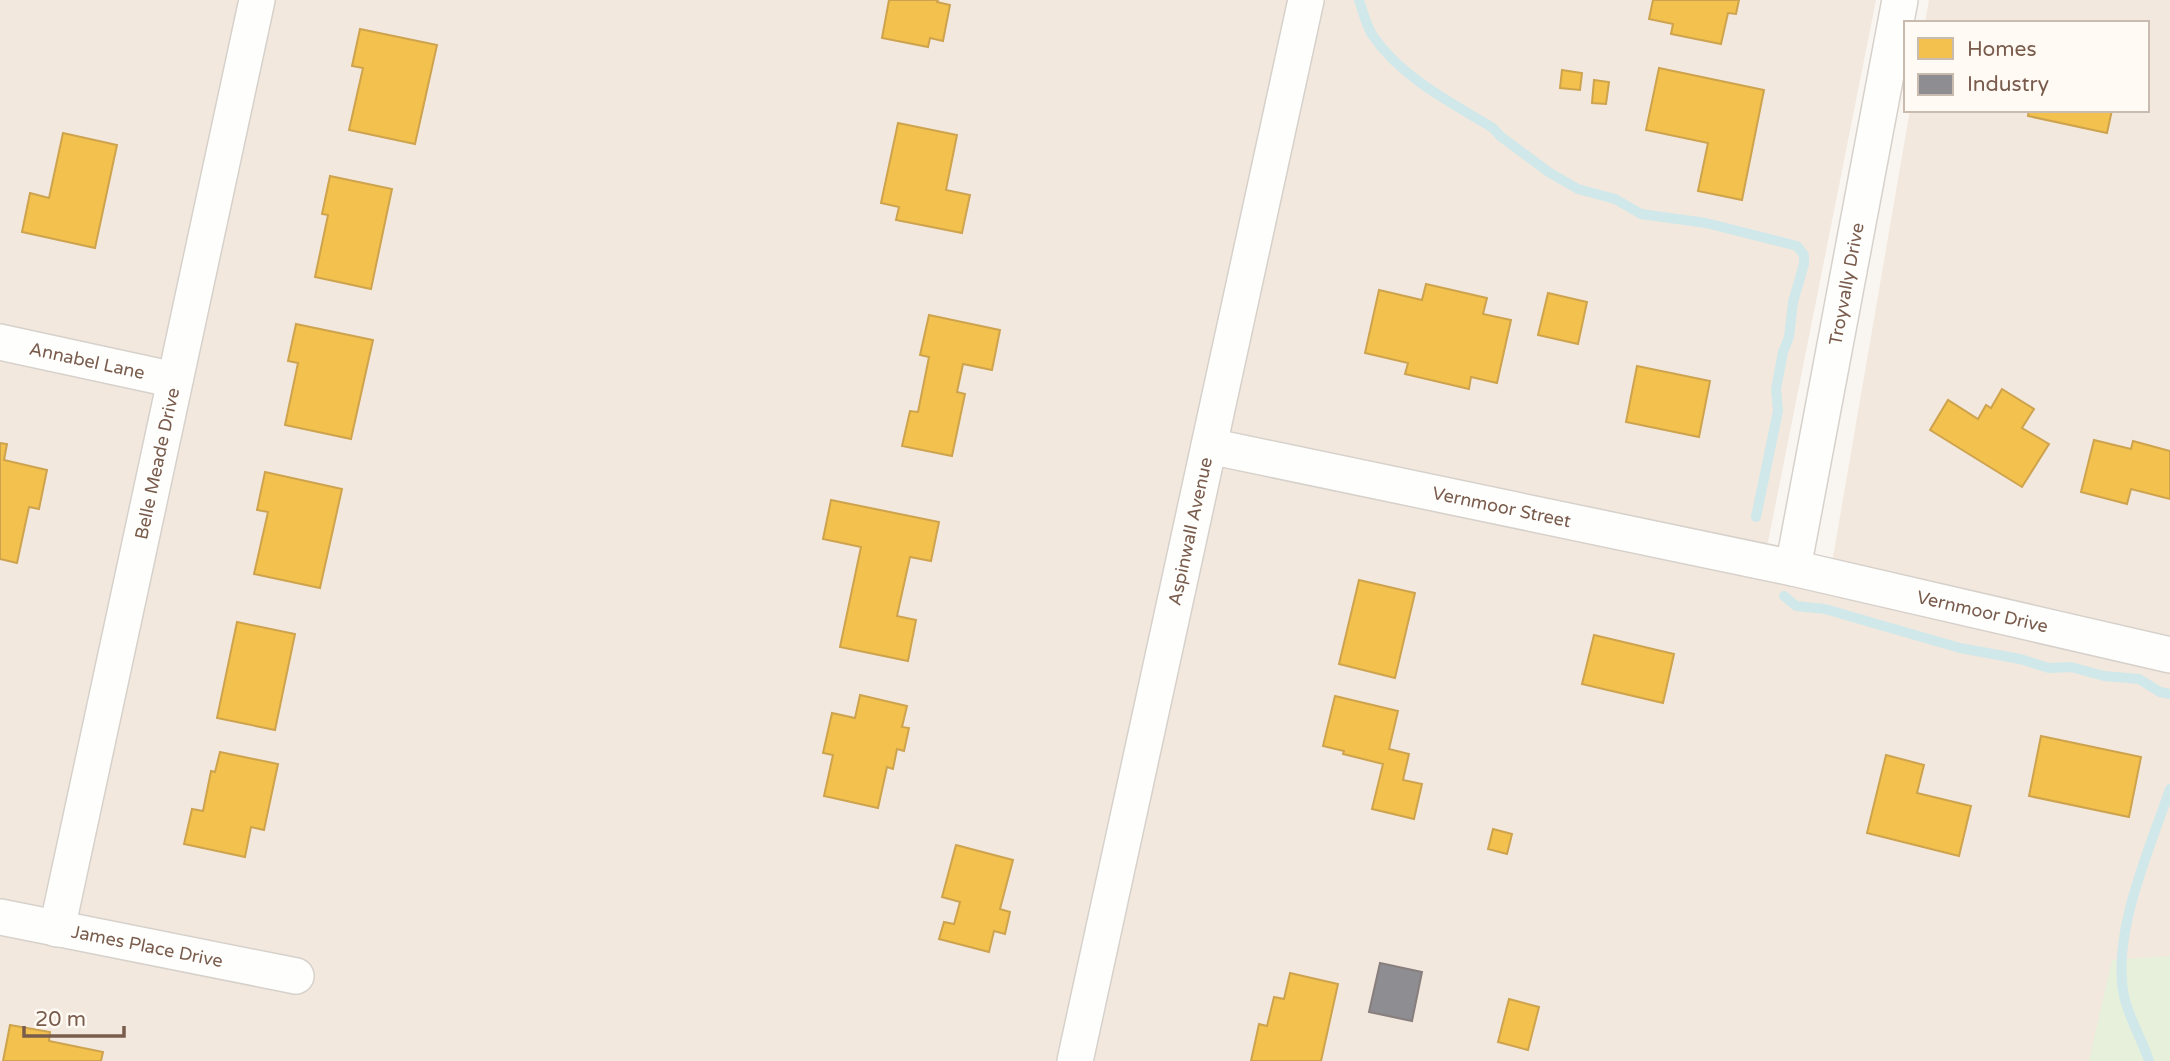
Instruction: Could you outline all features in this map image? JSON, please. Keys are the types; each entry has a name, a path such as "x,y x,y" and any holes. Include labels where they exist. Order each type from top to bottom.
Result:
{"street":[{"name":"Belle Meade Drive","path":"57,929 257,0"},
{"name":"Aspinwall Avenue","path":"1075,1061 1306,0"},
{"name":"Troyvally Drive","path":"1793,568 1900,0"},
{"name":"Annabel Lane","path":"0,342 175,380"},
{"name":"Vernmoor Street","path":"1209,446 1793,568"},
{"name":"Vernmoor Drive","path":"1793,568 2170,654"},
{"name":"James Place Drive","path":"0,916 296,976"}],"shaded area":[{"path":"0,0 1876,0 1761,577 1827,592 1910,112 2149,112 2149,21 1925,21 1929,0 2170,0 2170,1061 0,1061"}],"green space":[{"path":"2170,956 2170,1061 2089,1061 2112,960"}],"building: Homes":[{"path":"889,0 938,0 937,2 950,5 943,41 930,38 928,47 882,38"},
{"path":"1653,0 1739,0 1736,14 1728,13 1721,44 1671,34 1673,24 1649,19"},
{"path":"360,29 437,45 415,144 349,130 363,68 352,66"},
{"path":"1659,68 1764,90 1742,200 1698,191 1708,143 1646,130"},
{"path":"1562,70 1582,73 1580,90 1560,88"},
{"path":"1594,80 1609,82 1606,104 1592,103"},
{"path":"2029,112 2112,112 2107,133 2028,116"},
{"path":"898,123 957,135 946,190 970,195 962,233 896,220 899,207 881,203"},
{"path":"63,133 117,145 95,248 22,232 30,193 49,198"},
{"path":"330,176 392,189 371,289 315,277 328,215 322,214"},
{"path":"1426,284 1487,298 1483,314 1511,320 1497,383 1471,377 1469,389 1405,374 1408,363 1365,353 1379,290 1422,300"},
{"path":"1548,293 1587,302 1578,344 1538,335"},
{"path":"929,315 1000,330 992,370 963,364 957,392 965,394 952,456 902,446 910,411 918,412 929,357 920,355"},
{"path":"296,324 373,340 351,439 285,425 298,363 288,361"},
{"path":"1637,366 1710,381 1699,437 1626,422"},
{"path":"2002,389 2034,409 2022,428 2049,444 2022,487 1930,430 1948,400 1978,419 1986,405 1991,408"},
{"path":"2094,440 2131,449 2133,441 2170,451 2170,499 2131,489 2127,504 2081,492"},
{"path":"0,443 7,444 4,460 47,470 39,509 29,507 17,563 0,559"},
{"path":"265,472 342,489 320,588 254,574 268,512 257,510"},
{"path":"831,500 939,522 931,561 910,557 897,616 916,620 908,661 840,647 861,547 823,539"},
{"path":"1359,580 1415,593 1395,678 1339,664"},
{"path":"237,622 295,634 275,730 217,718"},
{"path":"1594,635 1674,654 1663,703 1582,684"},
{"path":"860,695 907,706 902,727 909,728 904,751 897,749 893,769 887,767 878,808 824,796 833,755 823,753 832,713 855,718"},
{"path":"1335,696 1398,711 1389,749 1409,754 1403,780 1422,784 1414,819 1372,809 1383,764 1323,746"},
{"path":"2041,736 2141,757 2129,817 2029,796"},
{"path":"220,752 278,764 264,830 251,827 245,857 184,844 192,809 203,811 211,771 215,772"},
{"path":"1886,755 1924,765 1917,793 1971,806 1959,856 1867,833"},
{"path":"1493,829 1512,834 1507,854 1488,849"},
{"path":"956,845 1013,860 1000,909 1010,912 1005,934 994,931 989,952 939,939 944,922 954,924 960,902 942,897"},
{"path":"1290,973 1338,984 1321,1061 1251,1061 1259,1024 1267,1026 1274,997 1284,999"},
{"path":"1509,999 1539,1007 1528,1050 1498,1042"},
{"path":"10,1025 50,1032 49,1041 103,1052 101,1061 3,1061"}],"building: Industry":[{"path":"1380,963 1422,972 1412,1021 1369,1012"}],"waterway":[{"path":"1359,0 1371,32 1385,51 1412,77 1493,128 1550,173 1578,189 1615,199 1641,214 1706,223 1797,246 1804,255 1776,389 1778,411 1756,517"},
{"path":"1784,596 1796,606 1825,609 1960,648 2020,659 2049,668 2071,667 2104,676 2139,679 2160,692 2170,694"},
{"path":"2149,1061 2124,996 2121,972 2123,946 2143,864 2170,789"}]}
